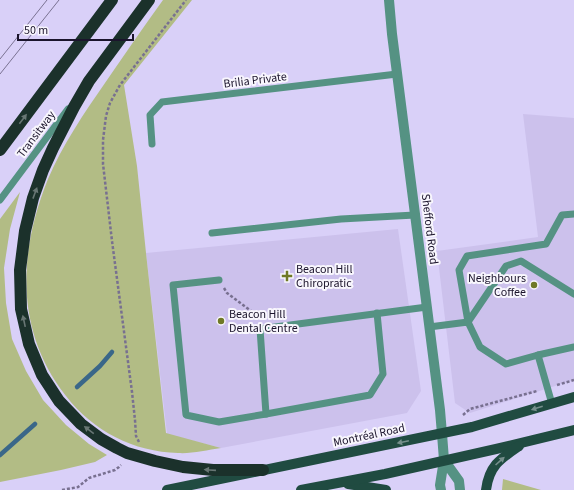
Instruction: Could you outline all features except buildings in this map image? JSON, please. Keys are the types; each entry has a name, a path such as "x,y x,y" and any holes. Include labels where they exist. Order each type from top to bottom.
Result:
{"highway":[{"path":"0,150 112,0"},
{"path":"150,0 89,81 61,131 43,170 33,198 25,231 20,270 21,309 29,344 42,375 59,401 81,424 101,439 125,452 155,461 183,467 213,470 263,470"}],"main road":[{"name":"Montréal Road","path":"167,490 442,434 472,427 574,397"},
{"path":"301,490 496,450 574,430"},
{"path":"486,490 487,479 493,468 500,460 526,442"},
{"path":"340,482 386,490"}],"street":[{"name":"Shefford Road","path":"389,0 440,410 444,460 440,485 441,490"},
{"path":"444,460 459,481 460,490"}],"lane":[{"name":"Brilia Private","path":"152,144 150,115 162,102 397,74"},
{"name":"Transitway","path":"0,200 89,81"},
{"path":"574,214 562,215 546,244 467,256 459,270 468,322 480,347 506,364 574,347"},
{"path":"212,233 341,219 415,215"},
{"path":"429,327 468,322 506,266 522,260 574,294"},
{"path":"219,280 173,285 186,415 219,422 370,395 383,374 377,313"},
{"path":"266,414 260,329 427,307"},
{"path":"538,355 552,404"}],"path":[{"path":"140,443 136,436 132,392 112,242 103,164 103,140 106,116 110,103 120,85 186,0"},
{"path":"219,280 227,293 251,311 260,329"},
{"path":"470,409 547,389 574,380"},
{"path":"62,490 78,487 89,478 115,470 122,463"}],"shaded area":[{"path":"523,114 574,118 574,380 470,413 455,403 437,251 538,237"},
{"path":"398,229 421,391 407,413 221,448 167,434 146,253"}],"green space":[{"path":"163,0 192,0 124,85 137,166 166,433 221,448 188,453 162,452 130,444 102,429 89,420 77,408 66,396 49,371 37,345 30,318 27,291 27,263 31,235 38,207 48,179 81,118"},
{"path":"20,192 10,229 4,268 6,303 12,339 26,371 43,400 66,425 89,444 107,455 95,462 0,482 0,219"},
{"path":"503,479 541,490 502,490"}],"waterway":[{"path":"77,387 100,366 112,352"},
{"path":"0,455 35,424"}],"tram line":[{"path":"0,59 47,0"},
{"path":"0,74 59,0"}],"place":[{"name":"Beacon Hill Chiropratic","path":"287,276"},
{"name":"Neighbours Coffee","path":"534,285"},
{"name":"Beacon Hill Dental Centre","path":"221,321"}]}
